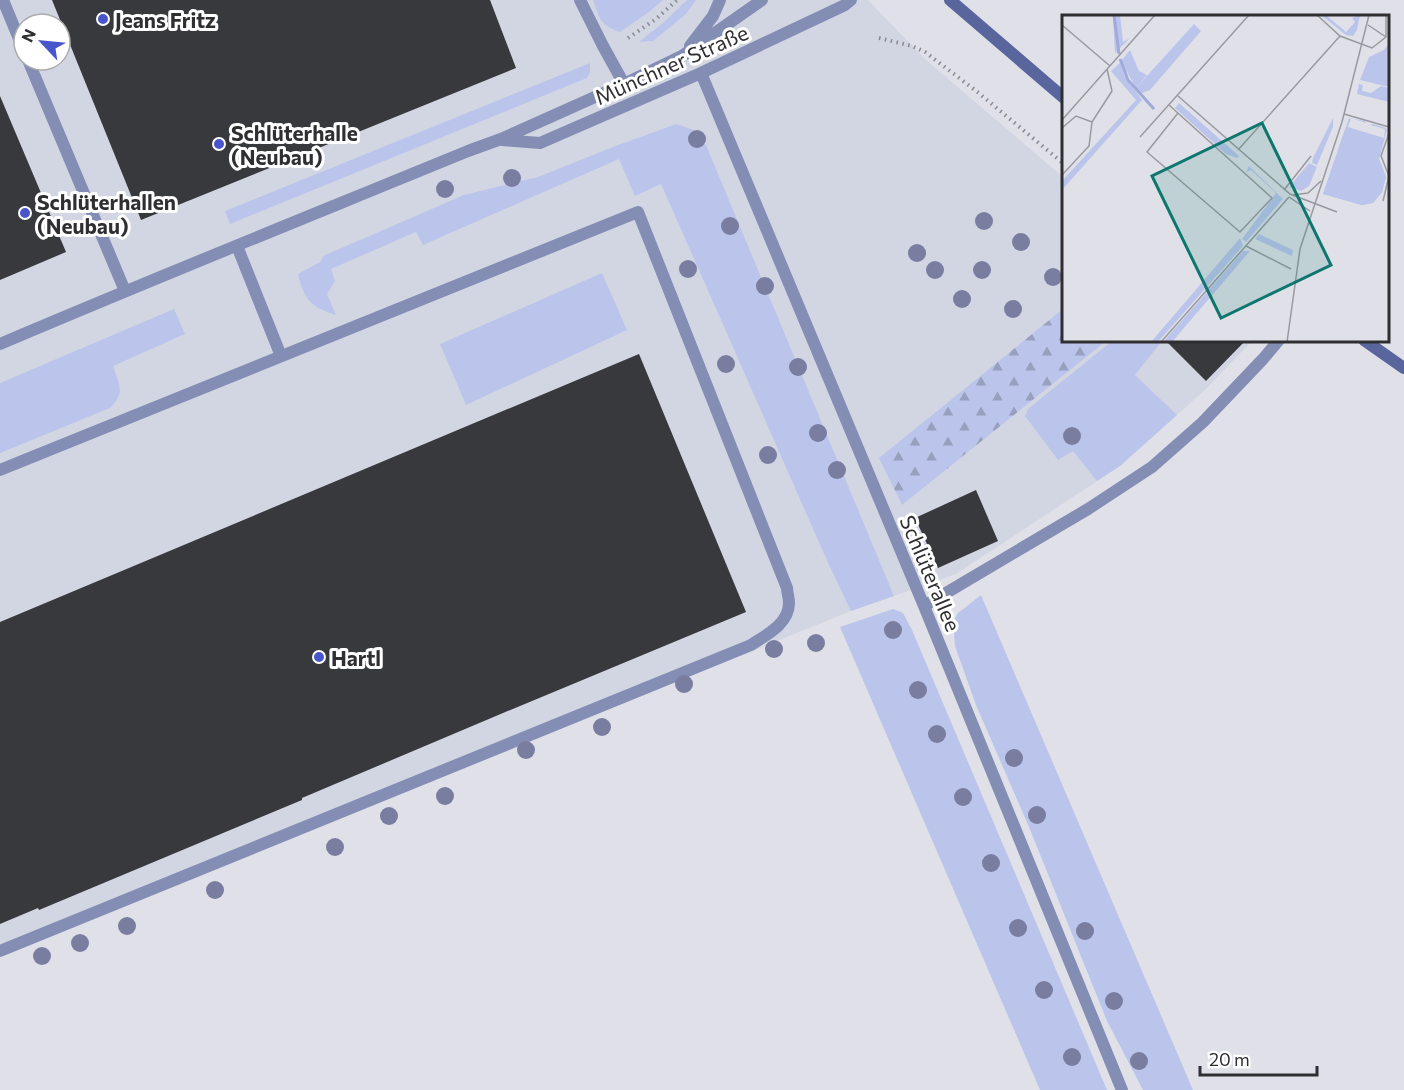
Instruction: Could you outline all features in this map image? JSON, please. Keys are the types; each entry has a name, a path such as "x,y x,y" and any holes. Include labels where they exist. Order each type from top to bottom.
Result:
{"main road":[{"path":"950,0 1062,96"},
{"path":"1367,342 1404,368"}],"street":[{"path":"3,0 12,22"},
{"path":"580,0 624,84"},
{"name":"Münchner Straße","path":"682,56 712,16 720,0"},
{"name":"Münchner Straße","path":"0,344 124,291 501,139 624,84 682,56 762,0"},
{"name":"Münchner Straße","path":"501,139 540,143 701,73 845,5 851,0"},
{"path":"33,72 124,291"},
{"name":"Schlüterallee","path":"701,73 924,606 1122,1090"},
{"path":"0,470 638,212 787,588 789,604 786,616 776,629 751,645 0,951"},
{"path":"237,246 281,356"},
{"path":"924,606 1088,509 1152,467 1203,422 1277,342"}],"path":[{"path":"603,46 631,38 677,0"},
{"path":"879,39 912,46 925,52 1062,162"}],"shaded area":[{"path":"0,0 868,0 925,59 1062,176 1062,342 1251,342 1207,388 1120,466 956,574 851,611 0,955"}],"green space":[{"path":"593,0 663,0 620,32 604,24"},
{"path":"687,0 696,0 686,14 653,41 639,42 663,23"},
{"path":"590,63 587,78 230,224 225,211"},
{"path":"676,124 694,130 706,145 894,596 851,611 661,184 635,196 619,159 423,245 416,232 331,269 335,281 327,294 336,315 320,309 310,301 303,290 298,274 320,262 323,256 464,195 538,177"},
{"path":"602,273 627,330 466,405 440,344"},
{"path":"174,309 185,334 113,366 120,393 110,408 0,453 0,383"},
{"path":"1062,310 1062,342 1105,342 902,505 879,458"},
{"path":"1111,342 1161,342 1135,375 1177,415 1120,466 1097,481 1073,451 1058,460 1025,416 1028,409"},
{"path":"981,595 1193,1090 1143,1090 1107,1021 1029,827 976,705 955,646 953,622 958,613"},
{"path":"893,609 903,613 912,630 1107,1090 1040,1090 840,627"}],"building":[{"name":"Schlüterhalle (Neubau)","path":"52,0 490,0 516,68 141,220 72,49 72,12 57,12"},
{"name":"Schlüterhallen (Neubau)","path":"0,96 66,252 0,280"},
{"path":"1167,342 1244,342 1206,381"},
{"name":"Hartl","path":"639,354 746,612 39,910 38,908 0,924 0,622"},
{"path":"976,490 998,541 938,568 915,518"}],"place":[{"name":"Jeans Fritz","path":"103,19"},
{"name":"Schlüterhalle (Neubau)","path":"219,144"},
{"name":"Schlüterhallen (Neubau)","path":"25,213"},
{"name":"Hartl","path":"319,657"}]}
